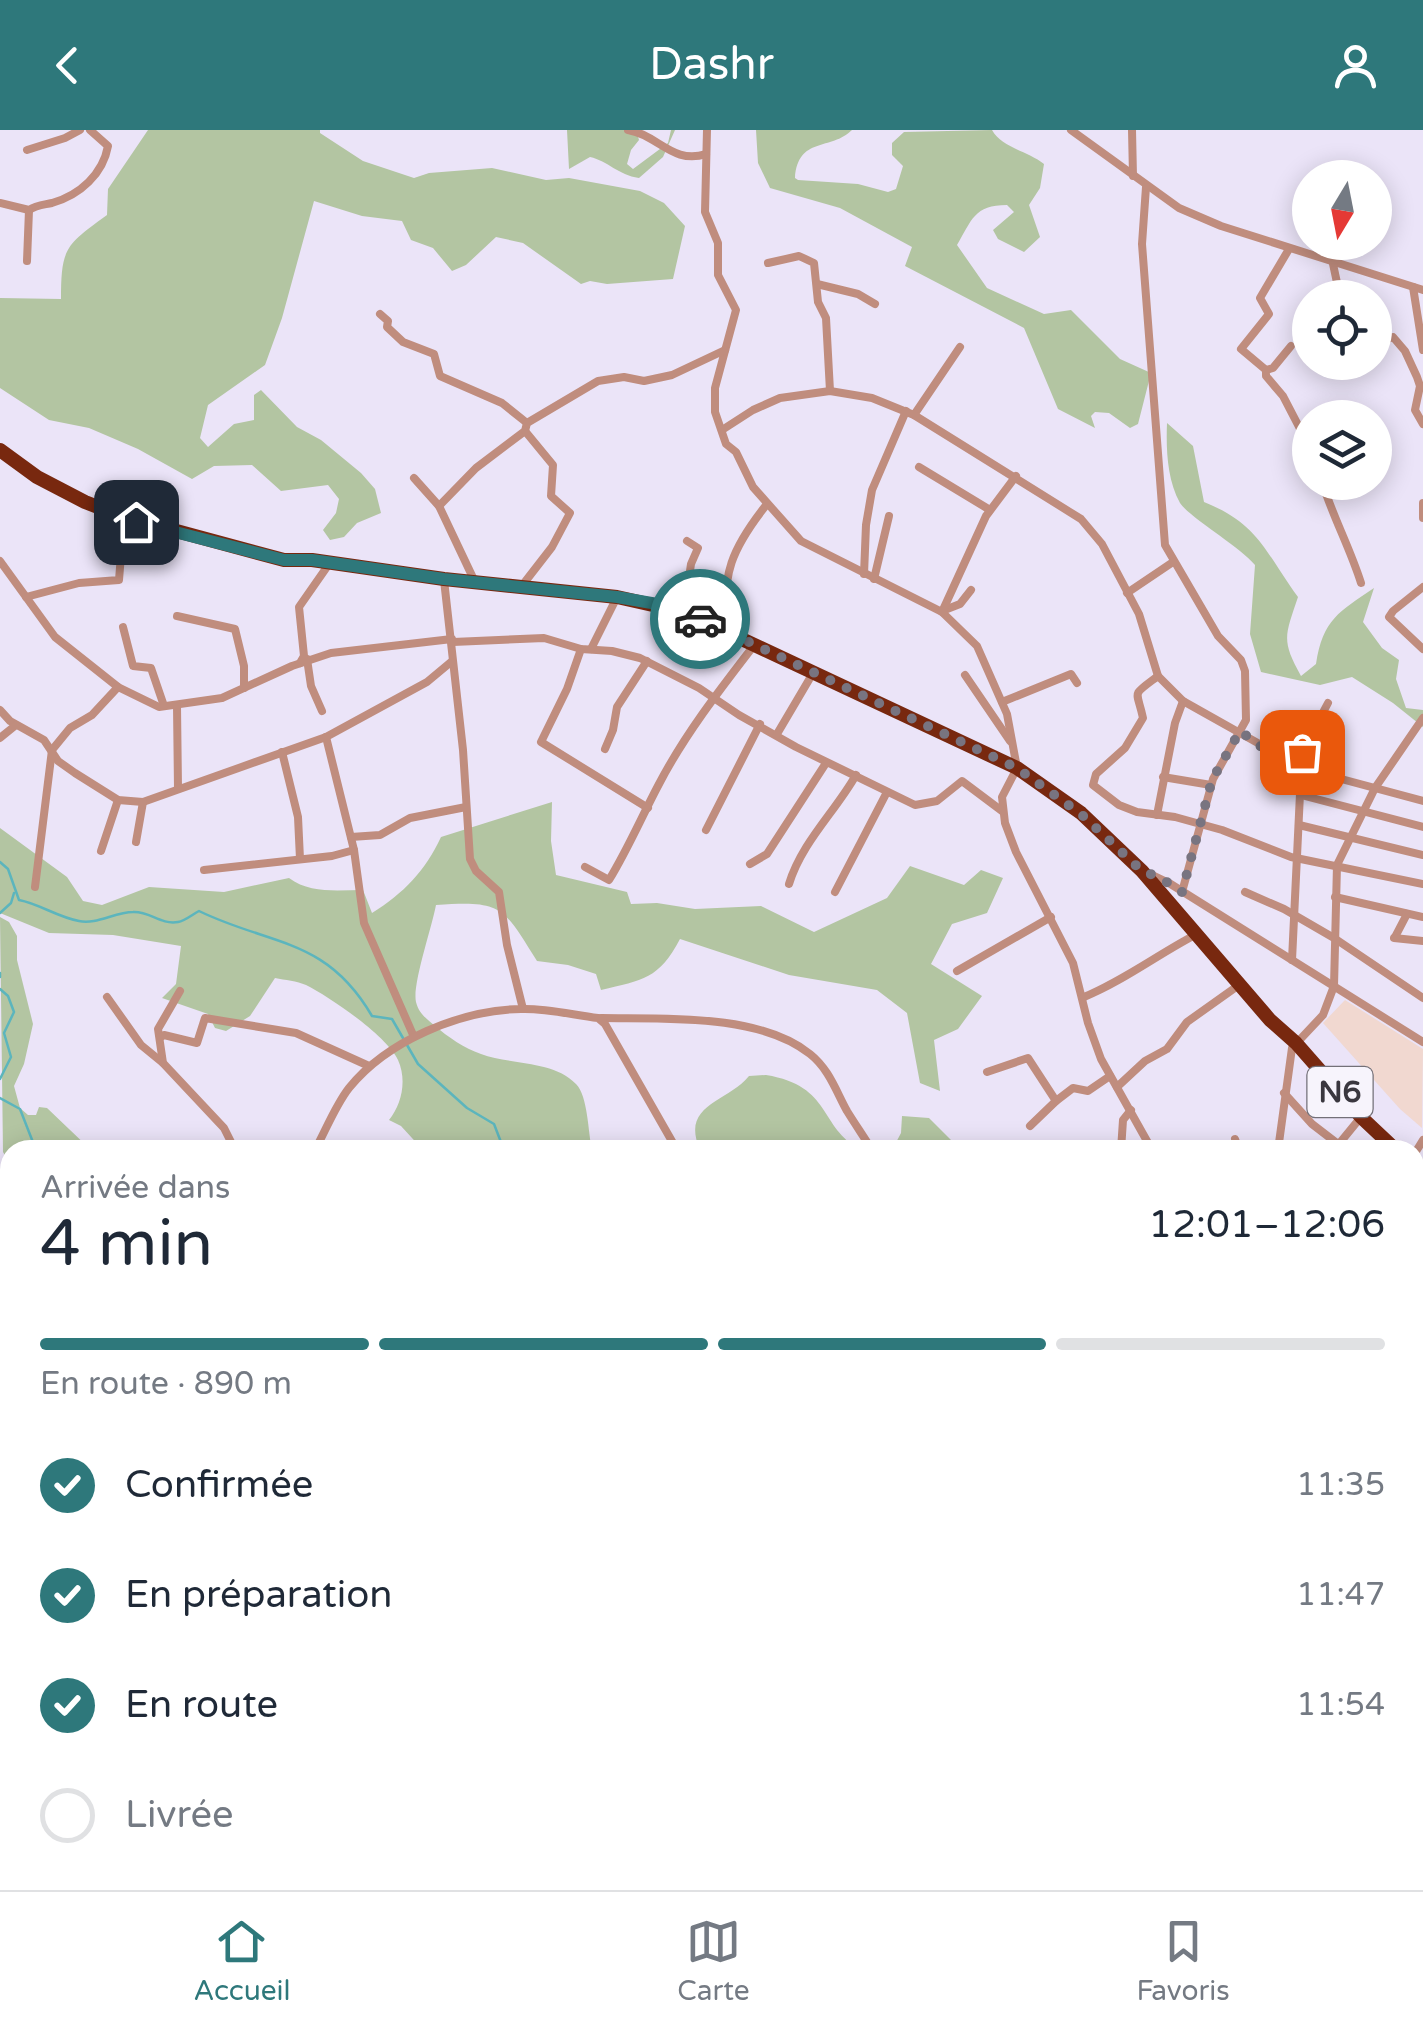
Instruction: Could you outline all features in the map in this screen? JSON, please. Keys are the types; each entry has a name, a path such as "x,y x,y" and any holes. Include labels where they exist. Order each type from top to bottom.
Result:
{"highway":[{"name":"N6","path":"0,450 37,478 136,522 284,560 617,597 684,612 1017,768 1081,814 1142,871 1377,1140"},
{"name":"N6","path":"1359,1119 1384,1140"}],"street":[{"path":"27,150 80,130"},
{"path":"27,261 29,210 64,198 97,174 108,146 90,130"},
{"path":"628,130 641,133 677,155 706,154"},
{"path":"706,130 705,212 718,243 718,276 736,310 714,399 722,430 747,480 801,541 942,612 977,646 1010,722 1017,768 1004,792 1002,810 1016,852 1073,963 1088,1024 1110,1076 1147,1140"},
{"path":"1071,130 1178,208 1333,264 1423,290"},
{"path":"1132,130 1134,176"},
{"path":"1146,187 1142,244 1164,538 1173,562 1218,636 1244,664 1247,714 1211,785 1182,892"},
{"path":"0,204 29,210"},
{"path":"1241,348 1269,314 1260,298 1290,248"},
{"path":"768,263 789,256 807,259 816,268 818,302 826,318 830,390"},
{"path":"1333,264 1336,280"},
{"path":"817,284 858,294 875,304"},
{"path":"1413,287 1423,350"},
{"path":"380,314 403,342 434,354 440,376 502,404 526,427 553,465 552,496 570,514 552,547 521,587"},
{"path":"1392,338 1410,360 1420,386 1414,404 1422,418"},
{"path":"1232,342 1266,370 1266,376 1292,413"},
{"path":"1266,370 1273,368 1292,346"},
{"path":"864,574 872,490 910,413 960,347"},
{"path":"439,506 476,468 526,427 598,381 624,376 644,381 672,375 726,349"},
{"path":"722,430 780,398 830,390 857,394 910,413 1081,519 1102,544 1139,614 1158,676 1183,702 1304,768 1423,800"},
{"path":"919,467 990,510"},
{"path":"942,612 990,510 1016,476"},
{"path":"414,478 439,506 475,582"},
{"path":"1328,500 1361,583"},
{"path":"1423,503 1423,518"},
{"path":"726,630 726,573 740,540 766,504"},
{"path":"874,579 889,516"},
{"path":"26,597 79,583 120,580 123,530 136,522"},
{"path":"684,612 691,564 698,548 687,541"},
{"path":"1127,593 1173,562"},
{"path":"322,712 304,661 299,607 328,564"},
{"path":"2,566 55,637 118,687 148,704 177,706 222,698 304,661 344,651 452,640 532,638 626,653 647,661 826,762 922,806 937,801 962,781 1002,810"},
{"path":"444,579 470,859 476,871 499,892 523,1009"},
{"path":"1423,587 1390,617 1423,649"},
{"path":"942,612 960,604 971,590"},
{"path":"617,597 586,649 541,742 648,808"},
{"path":"177,616 235,629 244,666 244,688"},
{"path":"124,627 130,660 136,668 152,668 164,706"},
{"path":"585,866 609,880 660,781 713,698 755,644"},
{"path":"605,749 614,730 616,707 647,661"},
{"path":"0,710 44,740 58,761 118,800 143,802 326,736 427,682 451,662"},
{"path":"777,734 814,671"},
{"path":"1002,702 1071,674 1077,683"},
{"path":"965,675 1010,741"},
{"path":"1158,676 1136,696 1144,716 1125,748 1092,781 1093,785 1124,808 1200,824 1295,857 1423,884"},
{"path":"34,887 52,750 70,728 92,715 118,687"},
{"path":"1157,816 1183,702"},
{"path":"1292,960 1303,747 1328,703"},
{"path":"177,706 178,788"},
{"path":"1279,1140 1291,1042 1323,1015 1334,986 1336,865 1375,788 1423,718"},
{"path":"0,738 16,724"},
{"path":"706,830 760,724"},
{"path":"326,736 354,850 364,923 414,1037"},
{"path":"282,752 298,818 300,859"},
{"path":"750,864 766,854 826,762"},
{"path":"789,884 800,854 856,775"},
{"path":"1163,777 1211,785"},
{"path":"834,892 887,792"},
{"path":"1301,795 1423,827"},
{"path":"101,851 118,800"},
{"path":"136,842 143,802"},
{"path":"351,838 380,834 410,818 466,807"},
{"path":"1299,825 1423,855"},
{"path":"204,870 354,850"},
{"path":"1142,871 1159,877 1423,1042"},
{"path":"1246,892 1334,938 1423,998"},
{"path":"1335,897 1423,917"},
{"path":"1407,914 1394,938 1423,941"},
{"path":"957,971 1051,917"},
{"path":"1084,997 1114,985 1148,960 1195,935"},
{"path":"1117,1086 1145,1061 1167,1049 1187,1022 1239,985"},
{"path":"163,1063 158,1029 180,991"},
{"path":"107,997 141,1044 224,1128 230,1140"},
{"path":"320,1140 345,1093 369,1066 414,1037 492,1012 523,1009 598,1018 730,1024 791,1042 810,1054 829,1074 866,1140"},
{"path":"160,1037 197,1043 205,1018 296,1033 369,1066"},
{"path":"598,1018 672,1140"},
{"path":"987,1072 1028,1058 1056,1101"},
{"path":"1030,1126 1072,1088 1088,1091 1110,1076"},
{"path":"1284,1093 1329,1140"},
{"path":"1122,1140 1123,1120 1131,1110"},
{"path":"1342,1140 1359,1119"}],"shaded area":[{"path":"1345,1000 1423,1049 1422,1128 1323,1023"}],"green space":[{"path":"148,130 320,130 363,161 414,178 429,173 492,168 546,180 569,178 640,191 664,203 685,226 673,279 581,284 523,243 496,237 466,265 452,271 433,248 411,240 402,221 362,216 314,201 265,365 208,405 200,438 208,447 234,424 254,420 254,395 261,390 297,427 321,440 375,489 381,513 357,523 344,537 330,540 323,530 336,513 339,499 328,485 281,491 252,465 214,466 192,479 89,428 49,420 0,388 0,298 61,299 62,268 69,249 107,215 108,189"},
{"path":"567,130 636,130 639,140 627,164 633,169 668,143 671,130 675,130 663,157 639,178 590,157 569,169"},
{"path":"756,130 852,130 809,150 797,165 795,178 858,184 888,192 896,189 903,166 892,155 892,143 904,132 992,130 1002,141 1044,164 1040,188 1029,205 1040,237 1024,252 998,239 993,230 1014,212 1007,205 981,211 957,245 987,288 1044,314 1071,310 1120,359 1151,373 1138,424 1130,428 1109,413 1095,412 1091,416 1095,428 1058,409 1024,328 905,266 912,247 840,208 770,188 758,163"},
{"path":"1167,423 1193,446 1204,502 1249,530 1298,597 1287,638 1301,676 1316,664 1323,637 1335,618 1374,588 1363,622 1382,648 1399,660 1396,679 1406,708 1423,710 1423,727 1352,677 1320,685 1261,672 1250,634 1255,565 1180,503 1170,474"},
{"path":"552,802 551,841 556,875 627,892 631,904 657,903 695,909 761,906 814,932 887,898 910,866 964,885 981,870 1003,878 987,913 952,924 931,964 982,996 958,1029 934,1040 940,1091 920,1083 907,1013 877,990 789,975 680,939 665,962 648,976 601,990 596,974 537,961 499,911 475,904 436,905 417,983 419,1010 468,1049 566,1076 580,1090 590,1140 414,1140 389,1120 403,1084 401,1068 392,1050 357,1018 316,991 275,978 250,1016 226,1031 215,1028 208,1014 162,998 176,984 181,946 113,935 49,933 0,913 0,828 67,877 83,901 102,905 149,887 224,892 289,878 315,889 363,890 372,913 412,880 441,837"},
{"path":"0,917 9,922 17,936 17,960 33,1024 24,1064 14,1086 20,1108 28,1115 36,1115 39,1107 47,1108 81,1140 3,1140"},
{"path":"766,1075 803,1088 846,1140 697,1140 696,1123 701,1113 749,1076"},
{"path":"902,1116 929,1118 951,1140 897,1140"}],"waterway":[{"path":"0,862 8,869 19,900 71,919 85,922 133,912 178,922 199,911 316,957 336,971 372,1016 392,1019 418,1064 467,1108 494,1124 500,1140"},
{"path":"0,913 11,903 14,893"},
{"path":"0,989 8,996 14,1012 4,1033 11,1057 0,1079"},
{"path":"0,1098 20,1109 32,1140"}],"way so far":[{"path":"700,619 1017,768 1098,828 1142,871 1182,892 1212,780 1240,731 1275,755 1304,768 1302,752"}],"route":[{"path":"136,522 284,560 312,560 617,597 663,605 700,619"}]}
